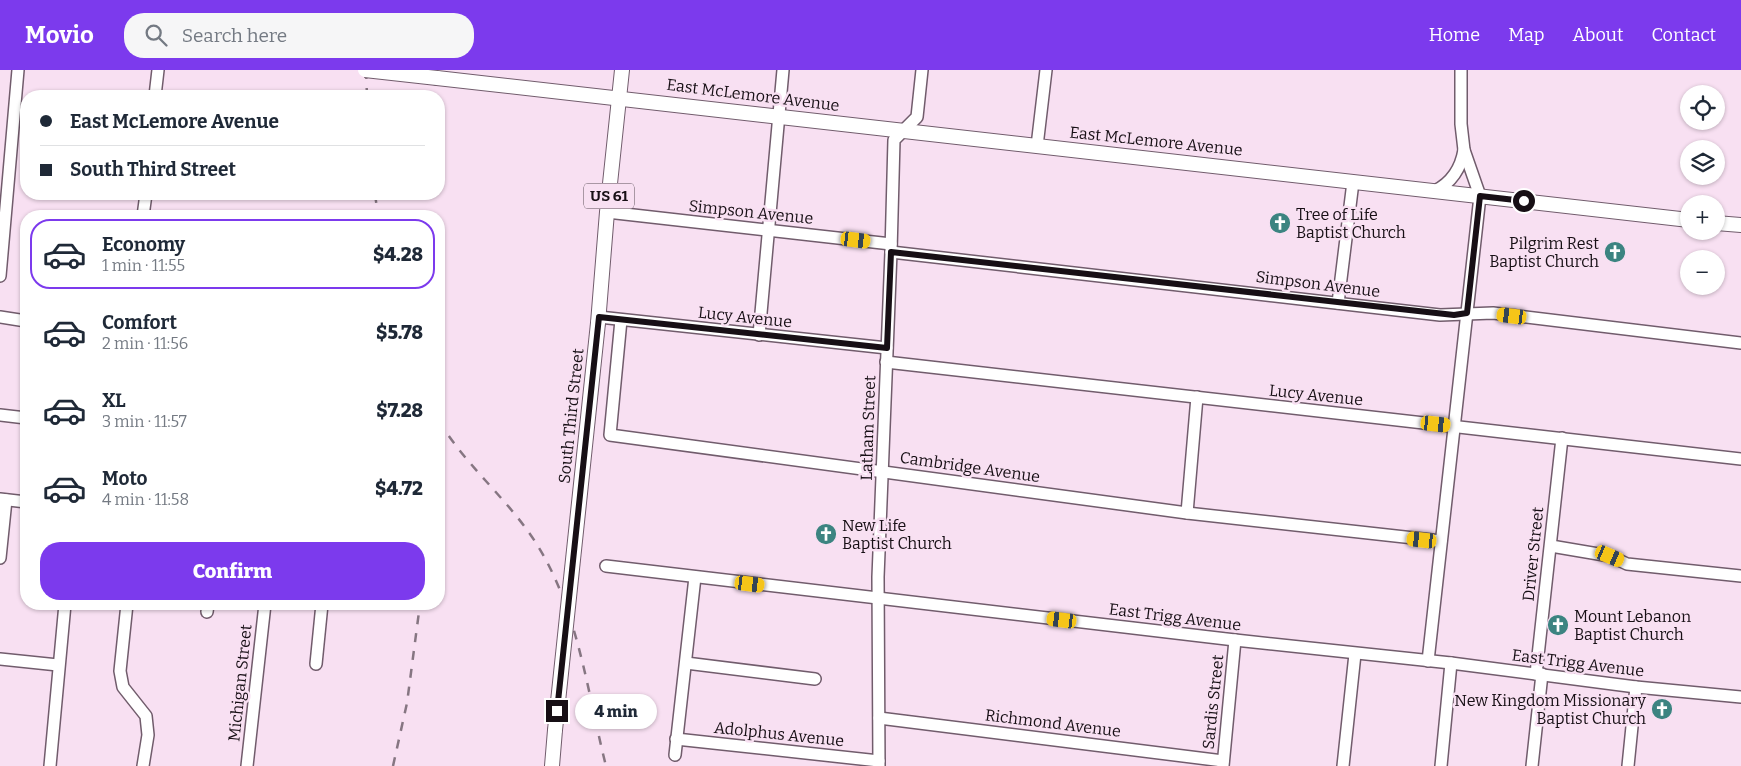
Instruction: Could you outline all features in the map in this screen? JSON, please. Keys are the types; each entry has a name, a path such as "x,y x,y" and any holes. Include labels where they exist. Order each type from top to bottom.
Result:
{"main road":[{"path":"365,70 619,97"},
{"name":"South Third Street","path":"552,766 622,70"},
{"name":"East McLemore Avenue","path":"619,97 1680,219"},
{"path":"1725,224 1741,225"}],"street":[{"path":"0,276 18,70"},
{"path":"156,90 158,70"},
{"path":"759,335 783,70"},
{"name":"Latham Street","path":"879,763 878,598 894,140 917,118 922,70"},
{"path":"1037,146 1046,70"},
{"path":"1428,661 1480,196 1464,150 1461,124 1461,70"},
{"path":"1436,191 1446,185 1454,174 1463,159 1464,150"},
{"path":"1338,303 1353,182"},
{"name":"Simpson Avenue","path":"608,212 768,230 891,248 1440,315 1493,313 1741,342"},
{"path":"0,317 20,320"},
{"name":"Lucy Avenue","path":"598,320 621,320 887,348"},
{"name":"Cambridge Avenue","path":"621,320 610,435 1187,514 1441,542"},
{"name":"Lucy Avenue","path":"886,362 1741,459"},
{"path":"1187,514 1197,397"},
{"path":"0,415 20,417"},
{"name":"Driver Street","path":"1532,766 1562,438"},
{"path":"0,558 3,499 20,501"},
{"path":"1551,546 1610,556 1627,564 1741,576"},
{"name":"East Trigg Avenue","path":"606,566 1355,654 1451,663 1636,687 1741,697"},
{"path":"675,754 695,577"},
{"path":"50,766 64,610"},
{"path":"126,610 120,671 123,687 146,716 148,735 143,766"},
{"name":"Michigan Street","path":"247,766 264,610"},
{"path":"316,664 321,610"},
{"name":"Sardis Street","path":"1223,764 1236,640"},
{"path":"1343,766 1355,654"},
{"path":"0,659 58,665"},
{"path":"686,663 815,679"},
{"path":"1441,766 1451,663"},
{"path":"1628,766 1636,687"},
{"name":"Richmond Avenue","path":"879,718 1223,764"},
{"name":"Adolphus Avenue","path":"676,739 879,763"}],"railway":[{"path":"366,70 367,90"},
{"path":"376,200 377,210"},
{"path":"445,430 462,453 525,527 550,568 562,595 580,651 606,766"},
{"path":"393,766 407,703 419,610"}],"place":[{"name":"Tree of Life Baptist Church","path":"1280,223"},
{"name":"Pilgrim Rest Baptist Church","path":"1615,252"},
{"name":"New Life Baptist Church","path":"826,534"},
{"name":"Mount Lebanon Baptist Church","path":"1558,625"},
{"name":"New Kingdom Missionary Baptist Church","path":"1662,709"}],"route":[{"path":"557,711 599,317 887,348 891,252 1440,315 1454,315 1467,313 1480,196 1524,201"}]}
